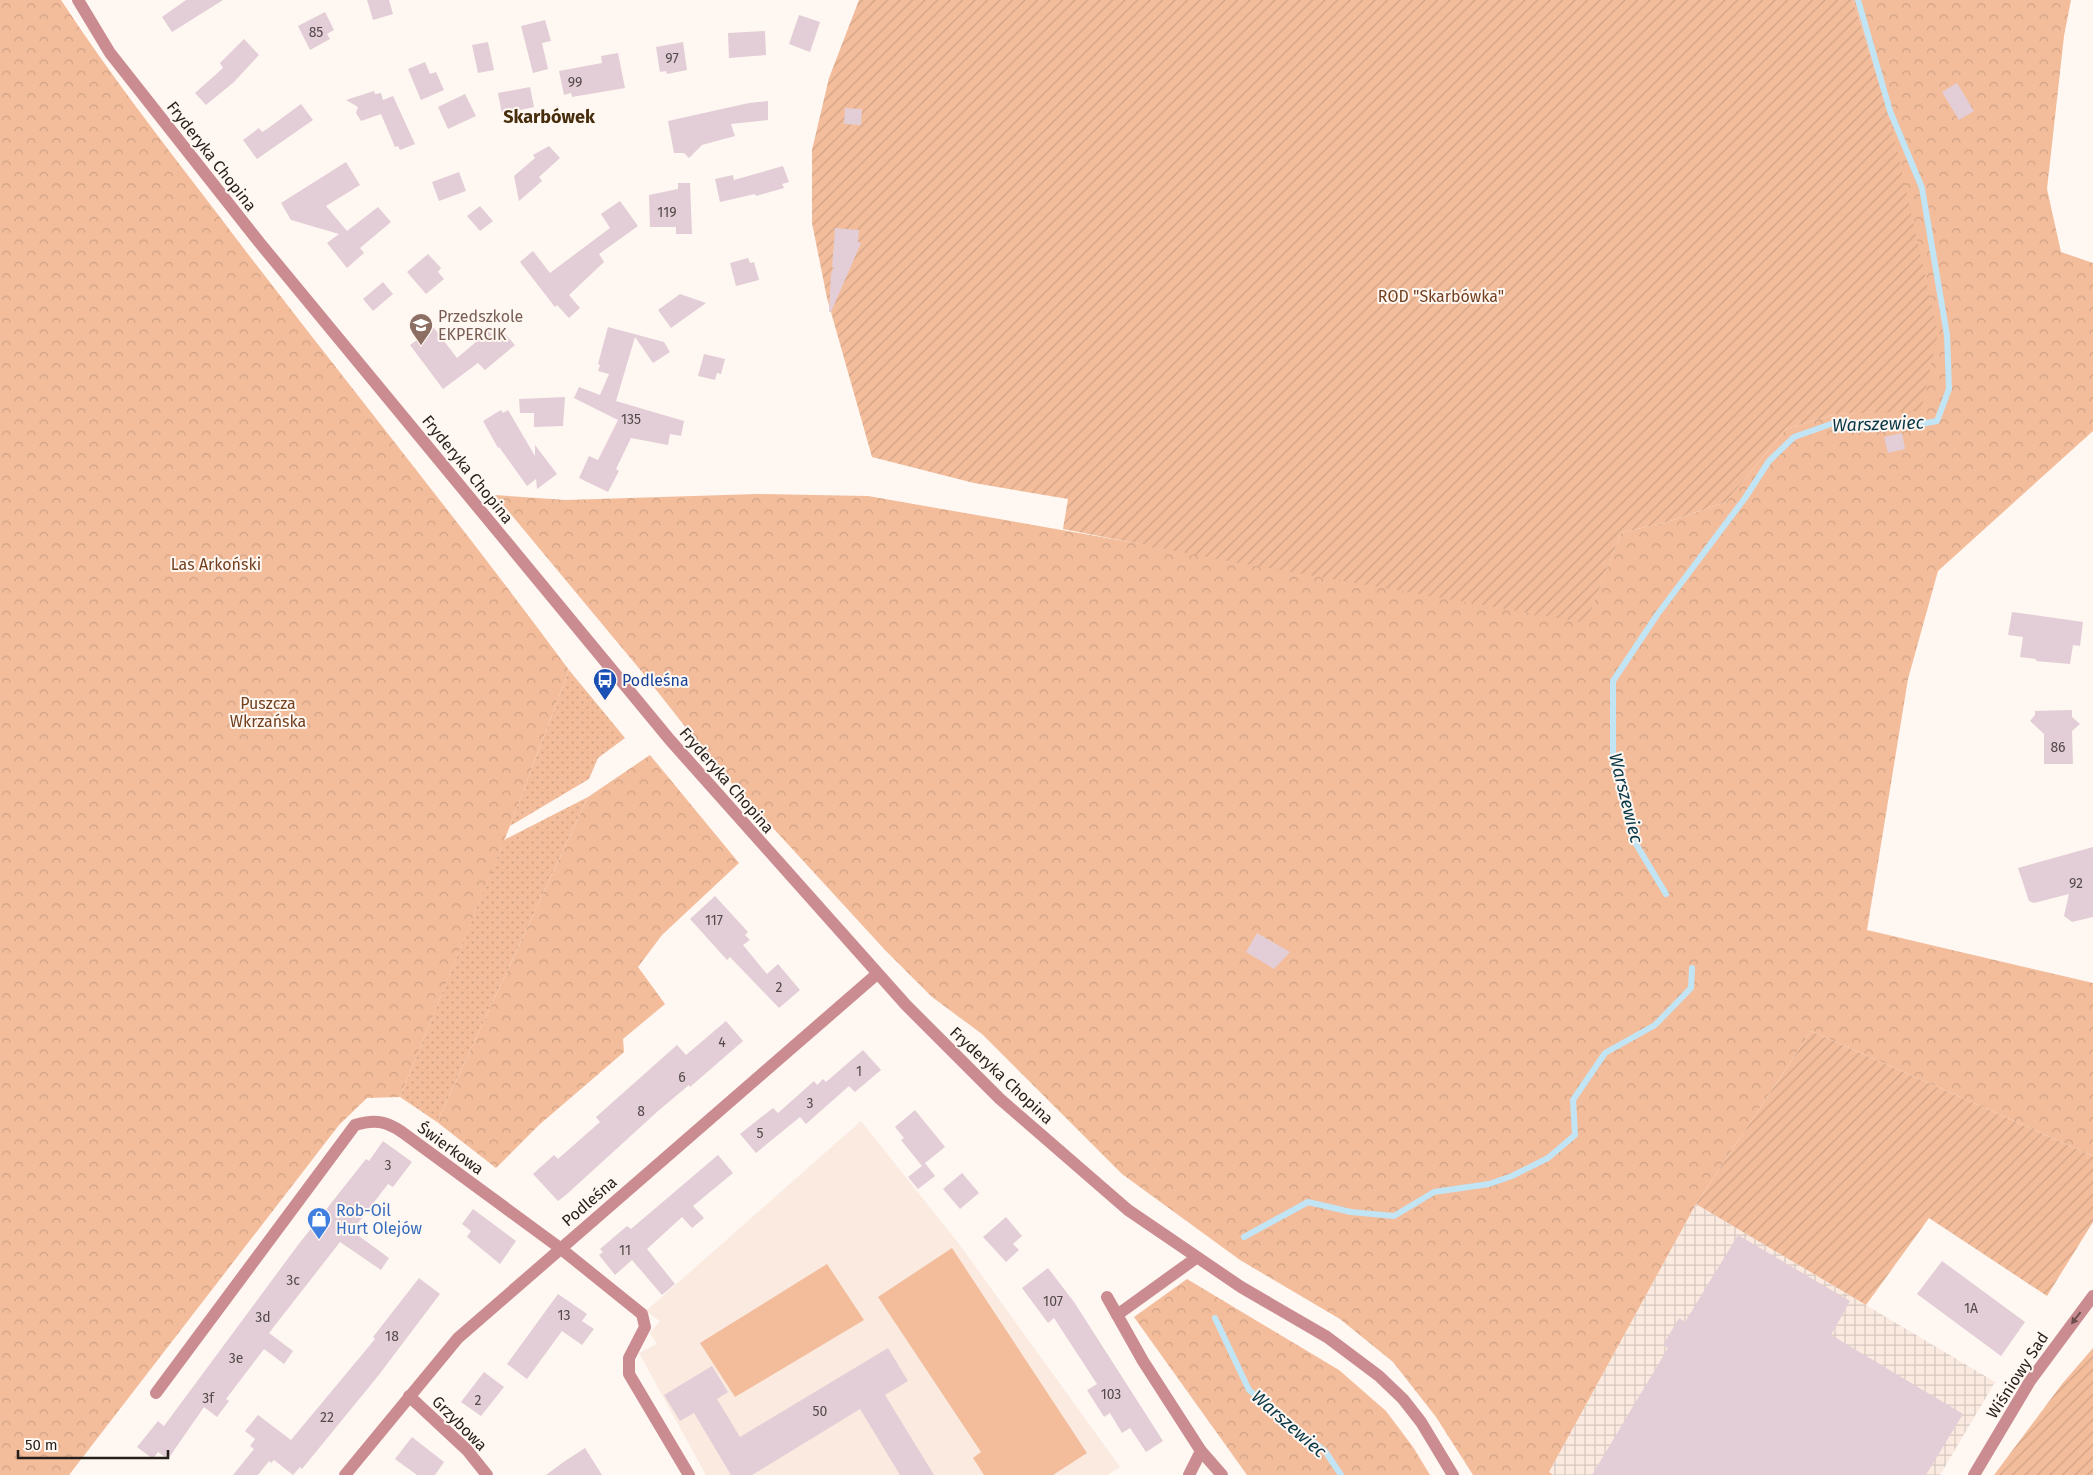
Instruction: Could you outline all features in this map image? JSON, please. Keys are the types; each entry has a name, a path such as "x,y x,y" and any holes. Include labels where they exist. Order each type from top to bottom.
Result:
{"street":[{"name":"Fryderyka Chopina","path":"78,0 110,53 260,242 670,740 877,974 1000,1099 1128,1210 1196,1258 1327,1337 1379,1376 1403,1399 1421,1422 1453,1475"},
{"name":"Podleśna","path":"345,1475 458,1338 877,974"},
{"name":"Świerkowa","path":"156,1393 355,1125 367,1121 389,1123 560,1248 642,1314 645,1327 629,1358 630,1374 688,1475"},
{"path":"1117,1315 1196,1258"},
{"name":"Wiśniowy Sad","path":"1974,1475 2006,1419 2059,1339 2093,1296"},
{"path":"1107,1297 1143,1361 1201,1451 1222,1475"},
{"name":"Grzybowa","path":"409,1396 467,1450 487,1475"},
{"path":"1189,1475 1201,1451"}],"shaded area":[{"path":"861,1121 959,1244 1120,1467 1107,1475 706,1475 639,1353 657,1344 650,1333 660,1321 646,1311"},
{"path":"1696,1204 1995,1382 1940,1475 1553,1475 1549,1472"}],"green space":[{"name":"Puszcza Wkrzańska","path":"0,0 61,0 154,131 569,670 510,826 400,1097 367,1098 339,1125 69,1475 0,1475"},
{"name":"ROD \"Skarbówka\"","path":"859,0 1853,0 1889,115 1938,333 1921,411 1836,414 1786,429 1726,502 1670,521 1621,533 1586,623 1217,559 1063,529 1068,499 974,483 872,457 827,298 812,223 812,150 829,78"},
{"path":"1853,0 2071,0 2064,36 2047,189 2061,252 2093,263 2093,431 1938,571 1908,679 1867,930 2093,983 2093,1156 1811,1031 1696,1204 1549,1472 1553,1475 1473,1475 1436,1417 1393,1362 1340,1319 1240,1260 1122,1174 982,1034 932,997 885,950 717,767 642,672 495,495 566,500 757,494 868,496 1586,622 1621,533 1670,521 1726,502 1786,429 1836,414 1921,410 1889,115"},
{"path":"569,670 625,738 598,758 589,779 510,826"},
{"path":"650,755 739,863 662,935 638,967 665,1004 623,1039 624,1052 539,1125 496,1168 437,1122 588,797"},
{"path":"588,797 437,1122 400,1097 504,840"},
{"path":"1811,1031 2093,1156 2093,1222 2047,1296 1929,1218 1866,1305 1696,1204"},
{"path":"952,1248 1087,1453 1053,1475 984,1475 973,1458 981,1452 878,1297"},
{"path":"827,1264 864,1320 735,1397 700,1343"},
{"path":"1187,1279 1339,1370 1386,1411 1413,1447 1430,1475 1247,1475 1134,1317"},
{"path":"2093,1348 2093,1475 1994,1475 2062,1384"}],"building":[{"path":"186,0 223,0 172,32 162,17"},
{"path":"367,0 389,0 393,14 373,20"},
{"path":"325,12 334,30 327,34 330,39 310,50 298,26"},
{"path":"799,15 820,22 810,52 789,44"},
{"path":"545,20 551,41 542,43 548,69 533,73 521,26"},
{"path":"765,31 766,55 729,58 728,33"},
{"path":"244,39 259,55 234,82 206,105 195,93 223,68 220,63"},
{"path":"488,42 494,70 478,73 472,45"},
{"path":"683,42 687,70 667,74 666,71 660,72 656,47"},
{"path":"618,53 625,88 572,97 571,93 564,95 559,71 602,63 601,56"},
{"path":"425,62 430,74 436,72 444,90 421,100 408,69"},
{"path":"1957,83 1974,111 1959,120 1942,92"},
{"path":"530,87 534,107 502,114 498,93"},
{"path":"374,91 375,94 381,93 383,100 393,96 415,144 400,150 398,146 395,147 381,114 361,121 356,113 358,107 346,100"},
{"path":"465,94 476,116 448,129 438,107"},
{"path":"768,101 768,120 731,124 735,136 702,145 689,158 684,153 674,153 668,121 749,103"},
{"path":"301,104 313,120 257,159 243,140 259,128 262,132 267,129"},
{"path":"845,108 862,109 861,125 844,124"},
{"path":"549,146 560,158 539,177 542,181 519,201 514,176 535,158 533,155"},
{"path":"346,162 360,185 326,206 347,231 378,207 391,222 360,248 364,253 347,268 327,243 339,234 291,220 281,203"},
{"path":"783,166 789,182 782,184 784,188 756,196 755,194 720,202 715,179 733,175 734,180"},
{"path":"459,172 466,191 439,201 432,182"},
{"path":"678,183 690,183 692,234 676,234 676,227 650,227 649,195 678,189"},
{"path":"620,201 638,226 599,254 604,262 569,295 580,308 569,318 557,305 555,307 520,262 533,251 550,273 610,228 601,214"},
{"path":"480,206 493,221 480,231 467,216"},
{"path":"835,228 859,230 858,242 861,243 831,312 829,312 831,274 834,267 832,268"},
{"path":"428,254 441,268 438,272 444,279 426,294 407,272"},
{"path":"748,258 750,263 754,262 759,280 736,286 730,263"},
{"path":"383,282 393,294 373,311 363,299"},
{"path":"680,294 706,303 671,328 658,310"},
{"path":"499,327 515,345 485,370 478,363 443,389 410,345 434,328 457,358 489,331 491,334"},
{"path":"608,327 664,342 670,352 653,363 635,337 616,401 684,421 681,436 670,434 668,445 631,438 616,469 619,471 608,492 579,478 589,456 598,460 618,420 574,398 579,387 600,395 609,374 598,371 600,365 598,364"},
{"path":"704,354 725,359 721,374 717,373 715,380 698,376"},
{"path":"565,397 563,426 534,427 534,413 520,413 519,399"},
{"path":"501,410 503,413 508,410 535,456 535,445 557,474 537,489 536,479 527,486 498,448 483,421"},
{"path":"1902,433 1905,449 1888,453 1884,437"},
{"path":"2012,612 2083,622 2080,646 2073,645 2070,664 2036,661 2036,659 2020,657 2023,637 2008,635"},
{"path":"2072,710 2072,717 2080,724 2072,731 2073,764 2044,764 2044,734 2030,721 2035,715 2035,711"},
{"path":"2093,847 2093,917 2072,922 2064,916 2069,894 2034,903 2029,901 2018,868"},
{"path":"715,896 748,932 745,935 750,940 743,945 767,974 778,964 800,990 779,1008 730,957 727,960 690,919"},
{"path":"1257,933 1290,952 1274,969 1246,952"},
{"path":"726,1021 743,1041 690,1087 689,1085 658,1111 567,1194 558,1201 533,1174 554,1155 558,1159 600,1122 596,1117 677,1045 686,1055"},
{"path":"863,1050 881,1070 855,1092 849,1086 806,1124 800,1117 756,1153 740,1134 773,1108 778,1113 814,1081 817,1085 823,1079 826,1082"},
{"path":"915,1110 945,1147 925,1163 935,1176 918,1189 908,1177 922,1166 901,1140 904,1138 895,1127"},
{"path":"383,1141 412,1162 393,1187 388,1184 352,1231 389,1258 381,1270 340,1242 269,1333 293,1351 284,1364 264,1349 226,1399 229,1401 217,1417 204,1407 168,1459 158,1452 153,1459 137,1447 158,1421 164,1426 298,1245 366,1159 369,1161"},
{"path":"718,1155 733,1173 693,1206 704,1218 692,1228 682,1217 647,1249 675,1284 662,1295 632,1260 615,1275 599,1255 603,1252 600,1249 627,1226 631,1229"},
{"path":"962,1173 979,1193 960,1209 943,1189"},
{"path":"473,1209 516,1241 500,1264 467,1237 471,1231 462,1224"},
{"path":"1006,1217 1022,1236 1013,1244 1019,1250 1006,1262 983,1237"},
{"path":"1738,1235 1850,1301 1831,1335 1963,1414 1926,1475 1592,1475 1668,1348 1663,1345 1679,1318 1685,1322"},
{"path":"1942,1261 2025,1322 2001,1356 1917,1294"},
{"path":"1048,1268 1074,1302 1163,1441 1146,1452 1130,1428 1122,1433 1110,1413 1104,1417 1087,1390 1097,1384 1054,1318 1048,1323 1022,1288"},
{"path":"419,1278 440,1294 378,1376 302,1469 300,1467 293,1475 274,1460 271,1463 269,1461 258,1475 233,1475 254,1449 250,1446 255,1439 245,1431 258,1415 291,1440 375,1339 373,1337"},
{"path":"558,1294 587,1314 582,1321 594,1329 582,1345 562,1331 527,1379 507,1364"},
{"path":"888,1348 908,1381 885,1395 934,1475 900,1475 860,1409 752,1475 731,1475 694,1413 680,1421 664,1395 712,1366 728,1392 717,1399 740,1437"},
{"path":"484,1372 504,1387 481,1416 461,1402"},
{"path":"412,1437 444,1462 435,1475 417,1475 395,1459"},
{"path":"585,1448 602,1475 546,1475 565,1461"}],"waterway":[{"name":"Warszewiec","path":"1666,894 1636,844 1613,760 1613,681 1657,615 1745,498 1769,461 1794,437 1831,424 1921,424 1937,421 1949,389 1947,335 1922,188 1890,111 1858,0"},
{"name":"Warszewiec","path":"1244,1237 1308,1202 1351,1212 1394,1216 1434,1192 1489,1184 1512,1176 1548,1158 1575,1135 1573,1100 1605,1053 1655,1025 1691,988 1692,968"},
{"name":"Warszewiec","path":"1215,1318 1249,1390 1325,1451 1341,1475"}],"place":[{"name":"Przedszkole EKPERCIK","path":"421,346"},
{"name":"Podleśna","path":"605,701"},
{"name":"Rob-Oil Hurt Olejów","path":"319,1240"}],"district":[{"name":"Skarbówek","path":"549,117"}],"park label":[{"name":"Las Arkoński","path":"216,564"}]}
